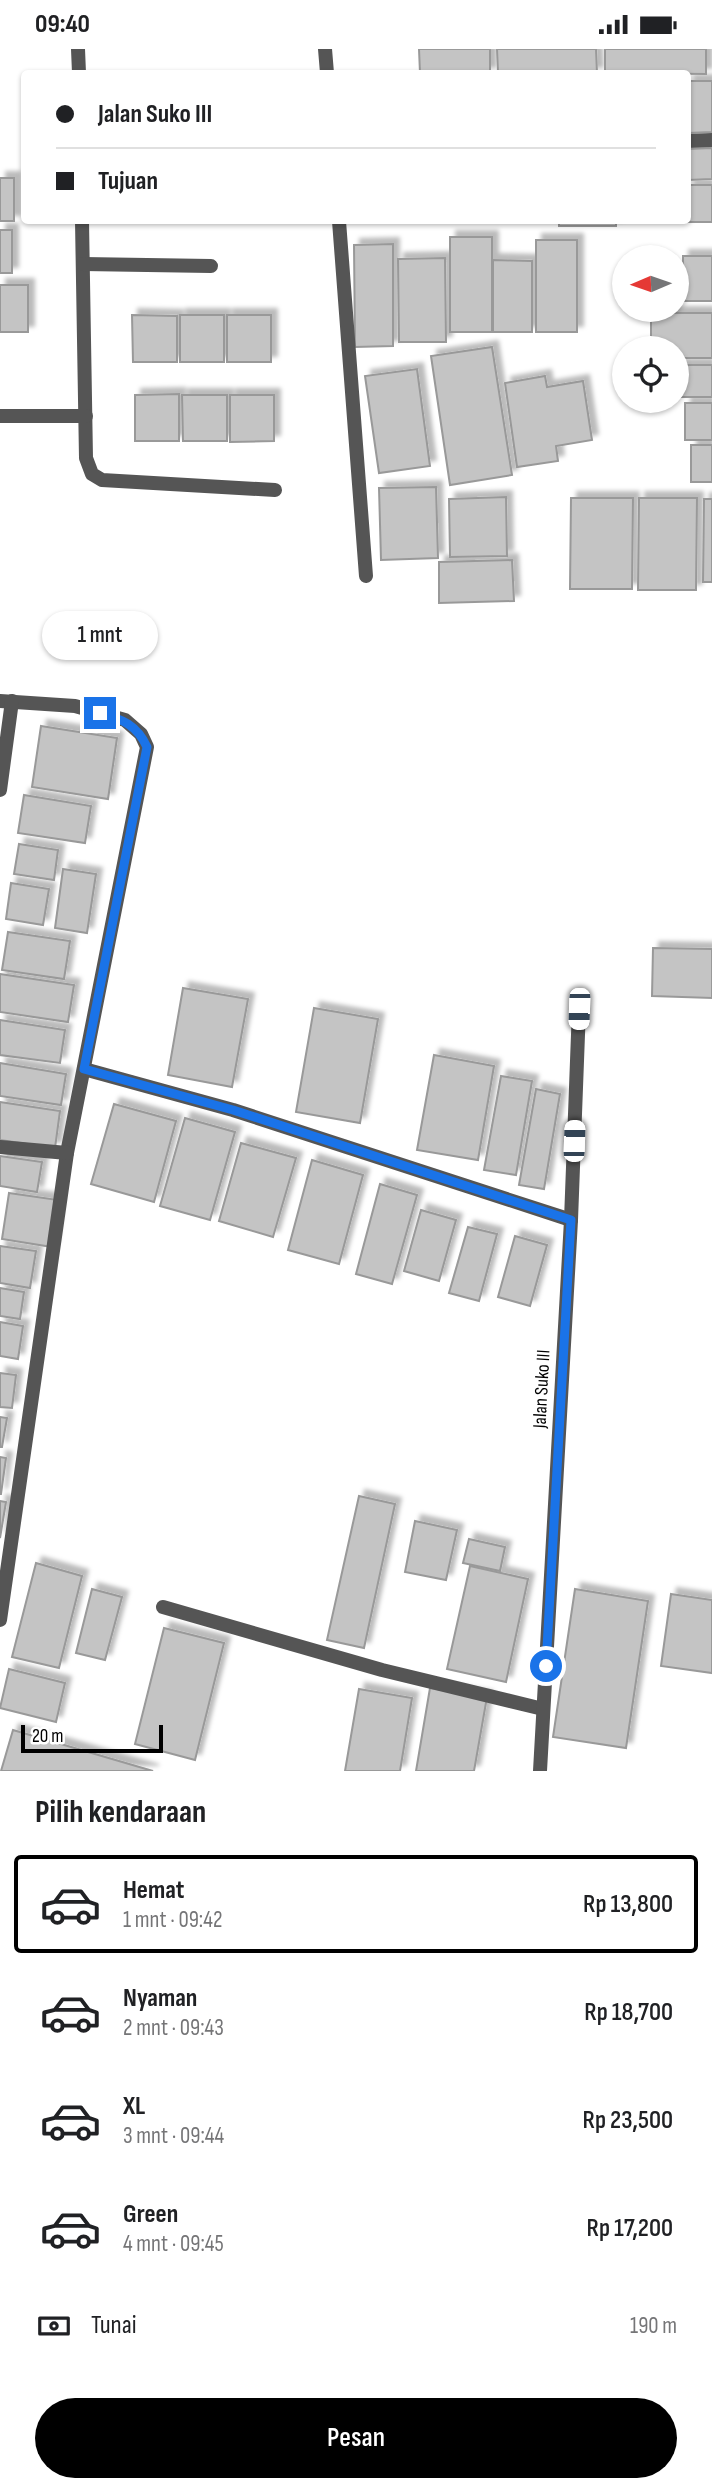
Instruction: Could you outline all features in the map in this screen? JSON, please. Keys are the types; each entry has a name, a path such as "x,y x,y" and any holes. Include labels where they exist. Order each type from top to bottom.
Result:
{"street":[{"path":"78,49 79,70"},
{"path":"324,49 327,70"},
{"path":"691,141 712,140"},
{"path":"82,224 86,458 92,474 102,480 275,490"},
{"path":"339,224 366,576"},
{"path":"83,264 211,266"},
{"path":"0,416 86,416"},
{"path":"0,790 6,701 75,706 125,720 141,734 147,747 67,1153 0,1620"},
{"name":"Jalan Suko III","path":"540,1771 571,1220 579,1009"},
{"path":"84,1069 233,1110 571,1220"},
{"path":"0,1147 67,1153"},
{"path":"163,1607 382,1671 543,1709"}],"building":[{"path":"419,49 490,49 490,70 420,70"},
{"path":"497,49 596,49 597,70 498,70"},
{"path":"605,49 706,49 706,74 691,74 691,70 605,70"},
{"path":"691,81 712,81 712,132 691,133"},
{"path":"712,148 712,179 691,180 691,149"},
{"path":"0,178 14,178 14,221 0,221"},
{"path":"691,185 712,185 712,222 691,222"},
{"path":"559,224 616,224 616,226"},
{"path":"0,230 12,230 12,273 0,273"},
{"path":"450,237 492,237 492,332 450,332"},
{"path":"536,240 577,240 577,332 536,332"},
{"path":"393,244 393,346 355,347 354,245"},
{"path":"690,256 712,256 712,301 690,301"},
{"path":"445,258 446,342 399,342 398,259"},
{"path":"493,260 532,261 532,332 493,332"},
{"path":"0,285 28,285 28,332 0,332"},
{"path":"690,313 712,313 712,358 689,358 689,336 651,336 651,322 690,322"},
{"path":"132,315 177,316 177,362 133,362"},
{"path":"180,315 224,315 224,362 180,362"},
{"path":"227,315 271,315 271,362 227,362"},
{"path":"492,347 512,475 450,485 431,356"},
{"path":"689,365 712,365 712,397 689,397"},
{"path":"417,369 430,466 379,473 365,376"},
{"path":"545,376 547,387 583,381 592,440 556,446 558,461 517,467 505,383"},
{"path":"179,394 179,441 135,441 135,395"},
{"path":"182,395 227,395 227,441 183,441"},
{"path":"230,395 274,395 274,441 230,442"},
{"path":"689,403 712,403 712,440 685,440 685,413 689,413"},
{"path":"691,445 712,445 712,482 691,482"},
{"path":"436,487 438,558 381,560 379,488"},
{"path":"506,497 507,556 450,557 449,499"},
{"path":"571,498 633,498 632,589 570,589"},
{"path":"639,498 697,498 696,590 638,590"},
{"path":"704,499 712,499 712,582 703,582"},
{"path":"512,560 514,601 439,603 439,562"},
{"path":"41,726 117,738 108,799 32,787"},
{"path":"24,795 91,806 85,843 18,833"},
{"path":"19,844 58,850 54,880 14,874"},
{"path":"63,869 96,874 87,933 55,928"},
{"path":"11,883 49,889 43,925 6,919"},
{"path":"8,932 70,941 64,979 2,970"},
{"path":"653,948 712,949 712,998 652,996"},
{"path":"0,974 74,985 68,1022 0,1012"},
{"path":"183,988 248,999 232,1087 168,1075"},
{"path":"314,1008 378,1019 360,1123 296,1112"},
{"path":"0,1020 65,1030 60,1063 0,1055"},
{"path":"434,1055 494,1066 478,1160 417,1150"},
{"path":"0,1063 66,1074 61,1105 0,1096"},
{"path":"501,1076 532,1081 516,1175 484,1170"},
{"path":"536,1089 560,1094 544,1189 519,1185"},
{"path":"0,1102 60,1111 55,1148 0,1140"},
{"path":"114,1104 176,1121 154,1202 91,1184"},
{"path":"185,1118 235,1132 210,1220 160,1206"},
{"path":"241,1143 296,1158 273,1237 219,1221"},
{"path":"0,1156 42,1162 37,1192 0,1186"},
{"path":"312,1160 363,1175 339,1264 288,1250"},
{"path":"380,1184 417,1195 392,1284 356,1274"},
{"path":"9,1193 58,1200 52,1247 2,1239"},
{"path":"421,1210 456,1220 439,1281 404,1271"},
{"path":"468,1227 497,1234 479,1301 449,1293"},
{"path":"515,1236 547,1245 530,1306 498,1297"},
{"path":"0,1246 36,1251 30,1288 0,1283"},
{"path":"0,1288 24,1292 20,1319 0,1316"},
{"path":"0,1322 23,1326 18,1359 0,1356"},
{"path":"0,1373 16,1375 12,1408 0,1407"},
{"path":"0,1417 7,1418 2,1447 0,1447"},
{"path":"0,1457 6,1458 1,1494 0,1494"},
{"path":"359,1496 395,1504 364,1648 327,1640"},
{"path":"0,1501 6,1502 0,1538"},
{"path":"415,1521 457,1530 446,1580 405,1572"},
{"path":"469,1539 505,1547 500,1571 463,1563"},
{"path":"36,1563 82,1576 59,1668 12,1657"},
{"path":"470,1566 528,1579 506,1682 447,1669"},
{"path":"92,1589 122,1597 105,1660 76,1653"},
{"path":"575,1589 648,1601 626,1748 553,1737"},
{"path":"671,1594 712,1600 712,1673 661,1666"},
{"path":"164,1628 224,1643 195,1760 135,1744"},
{"path":"9,1669 65,1683 56,1722 0,1708"},
{"path":"430,1688 487,1697 474,1771 416,1771"},
{"path":"359,1689 412,1698 400,1771 345,1771"},
{"path":"13,1730 153,1771 1,1771"}],"route":[{"path":"100,713 125,720 141,734 147,747 84,1069 233,1110 571,1220 546,1666"}]}
